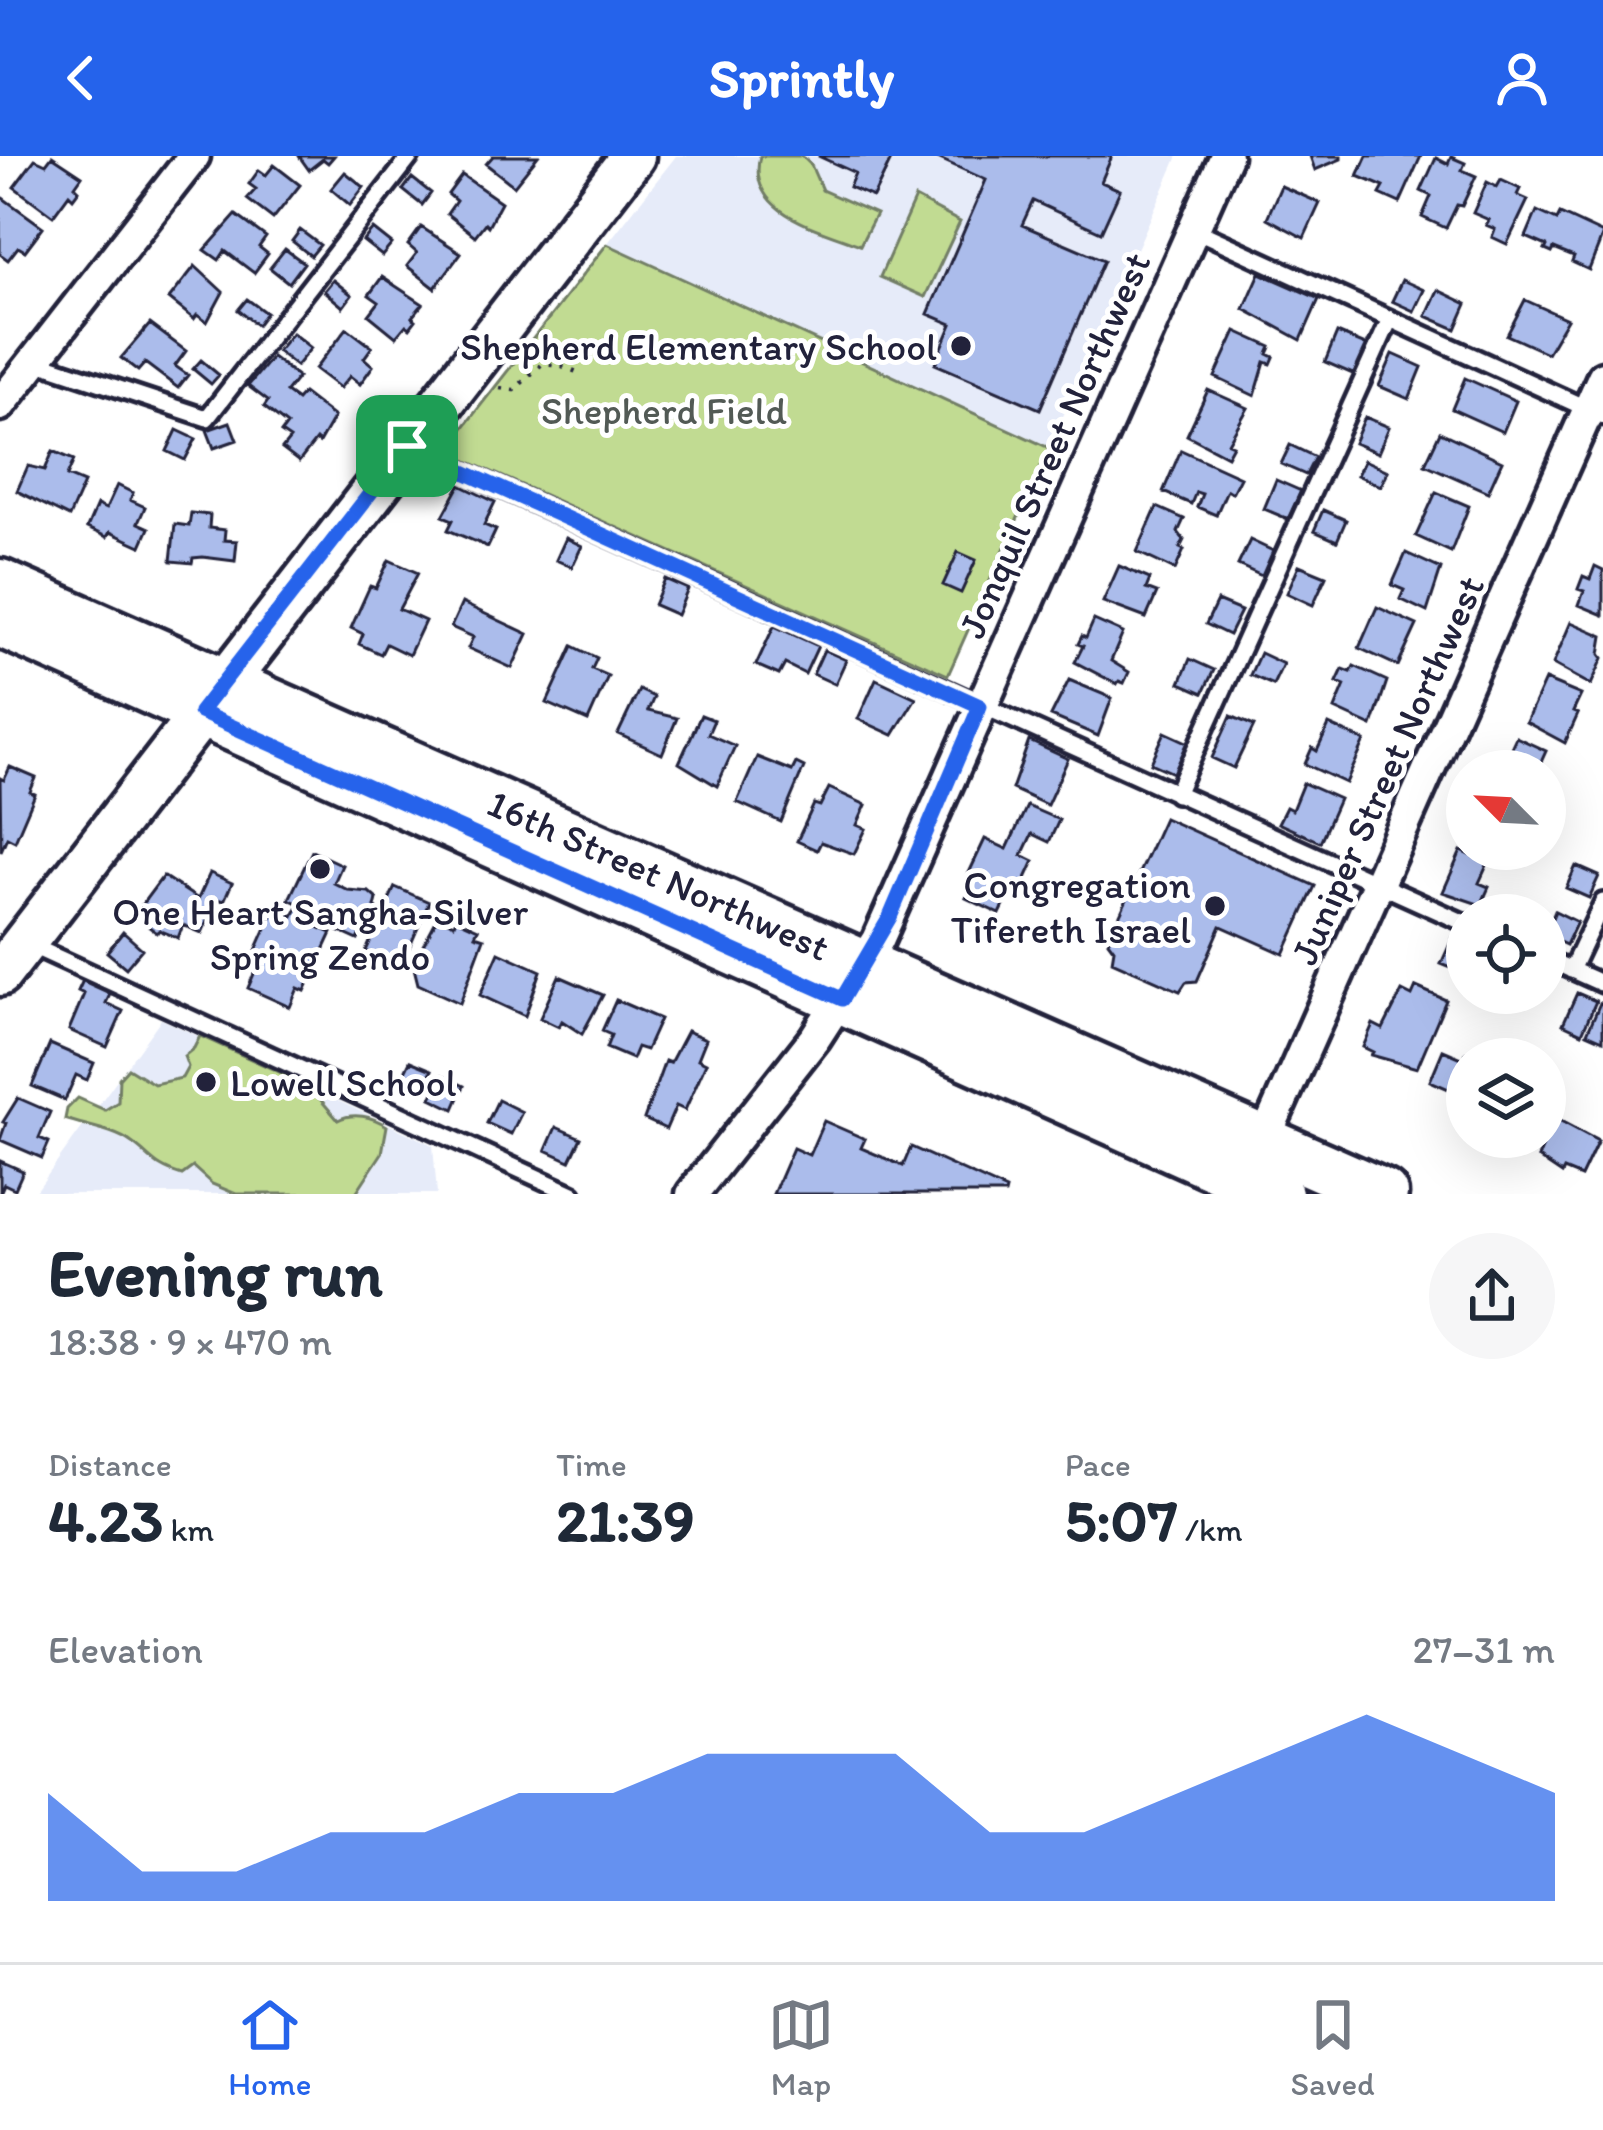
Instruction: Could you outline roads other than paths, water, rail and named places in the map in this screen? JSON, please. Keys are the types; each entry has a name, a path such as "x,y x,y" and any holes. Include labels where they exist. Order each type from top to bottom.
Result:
{"main road":[{"name":"16th Street Northwest","path":"0,584 213,697 853,982 1257,1177 1383,1194"},
{"name":"16th Street Northwest","path":"0,622 213,697"}],"street":[{"path":"4,394 194,156"},
{"path":"11,950 633,156"},
{"name":"Jonquil Street Northwest","path":"692,1194 853,982 890,917 1226,156"},
{"name":"Juniper Street Northwest","path":"1257,1177 1378,885 1596,412 1603,376"}],"lane":[{"path":"34,361 207,418 411,156"},
{"path":"1193,229 1596,412"},
{"path":"1176,794 1390,319"},
{"path":"407,446 1446,915"},
{"path":"1571,970 1603,902"},
{"path":"11,950 572,1194"},
{"path":"1566,968 1603,984"}],"place":[{"name":"Shepherd Elementary School","path":"961,346"},
{"name":"One Heart Sangha-Silver Spring Zendo","path":"320,869"},
{"name":"Congregation Tifereth Israel","path":"1215,906"},
{"name":"Lowell School","path":"206,1082"}],"park label":[{"name":"Shepherd Field","path":"664,410"}]}
